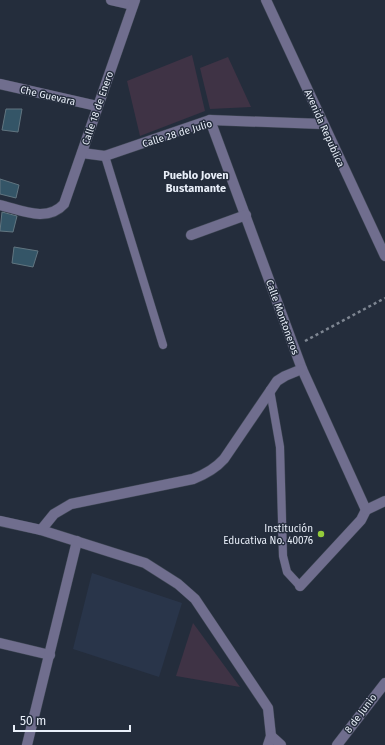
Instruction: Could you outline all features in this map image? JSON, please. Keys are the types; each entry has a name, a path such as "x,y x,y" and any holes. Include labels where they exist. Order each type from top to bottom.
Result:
{"street":[{"path":"111,0 134,3"},
{"name":"Avenida Republica","path":"266,0 322,124 385,257"},
{"name":"Calle 18 de Enero","path":"0,205 42,215 54,212 64,204 134,3"},
{"name":"Che Guevara","path":"0,84 97,106"},
{"name":"Calle 28 de Julio","path":"82,153 106,156 210,120 322,124"},
{"name":"Calle Montoneros","path":"210,120 302,369 366,510"},
{"path":"191,235 246,215"},
{"path":"41,530 54,514 71,504 193,479 205,475 216,468 224,459 277,381 302,369"},
{"path":"300,586 362,520 366,510 385,501"},
{"path":"0,521 41,530 145,563 178,584 195,599 268,708 269,741 281,745"},
{"path":"27,745 77,541"},
{"path":"0,644 50,655"},
{"name":"8 de Junio","path":"336,745 385,683"}],"lane":[{"path":"106,156 164,346"},
{"path":"270,390 280,447 283,556 287,572 300,586"}],"path":[{"path":"294,347 385,298"}],"shaded area":[{"path":"192,55 205,111 140,136 127,81"},
{"path":"228,57 251,107 210,109 200,68"},
{"path":"92,573 182,603 159,677 73,649"},
{"path":"193,623 240,687 176,676"}],"building":[{"path":"6,109 22,109 18,132 2,130"},
{"path":"0,179 19,185 16,198 0,194"},
{"path":"2,212 17,216 13,232 0,231"},
{"path":"14,247 38,251 33,267 12,263"}],"place":[{"name":"Institución Educativa No. 40076","path":"321,534"}],"district":[{"name":"Pueblo Joven Bustamante","path":"196,181"}]}
